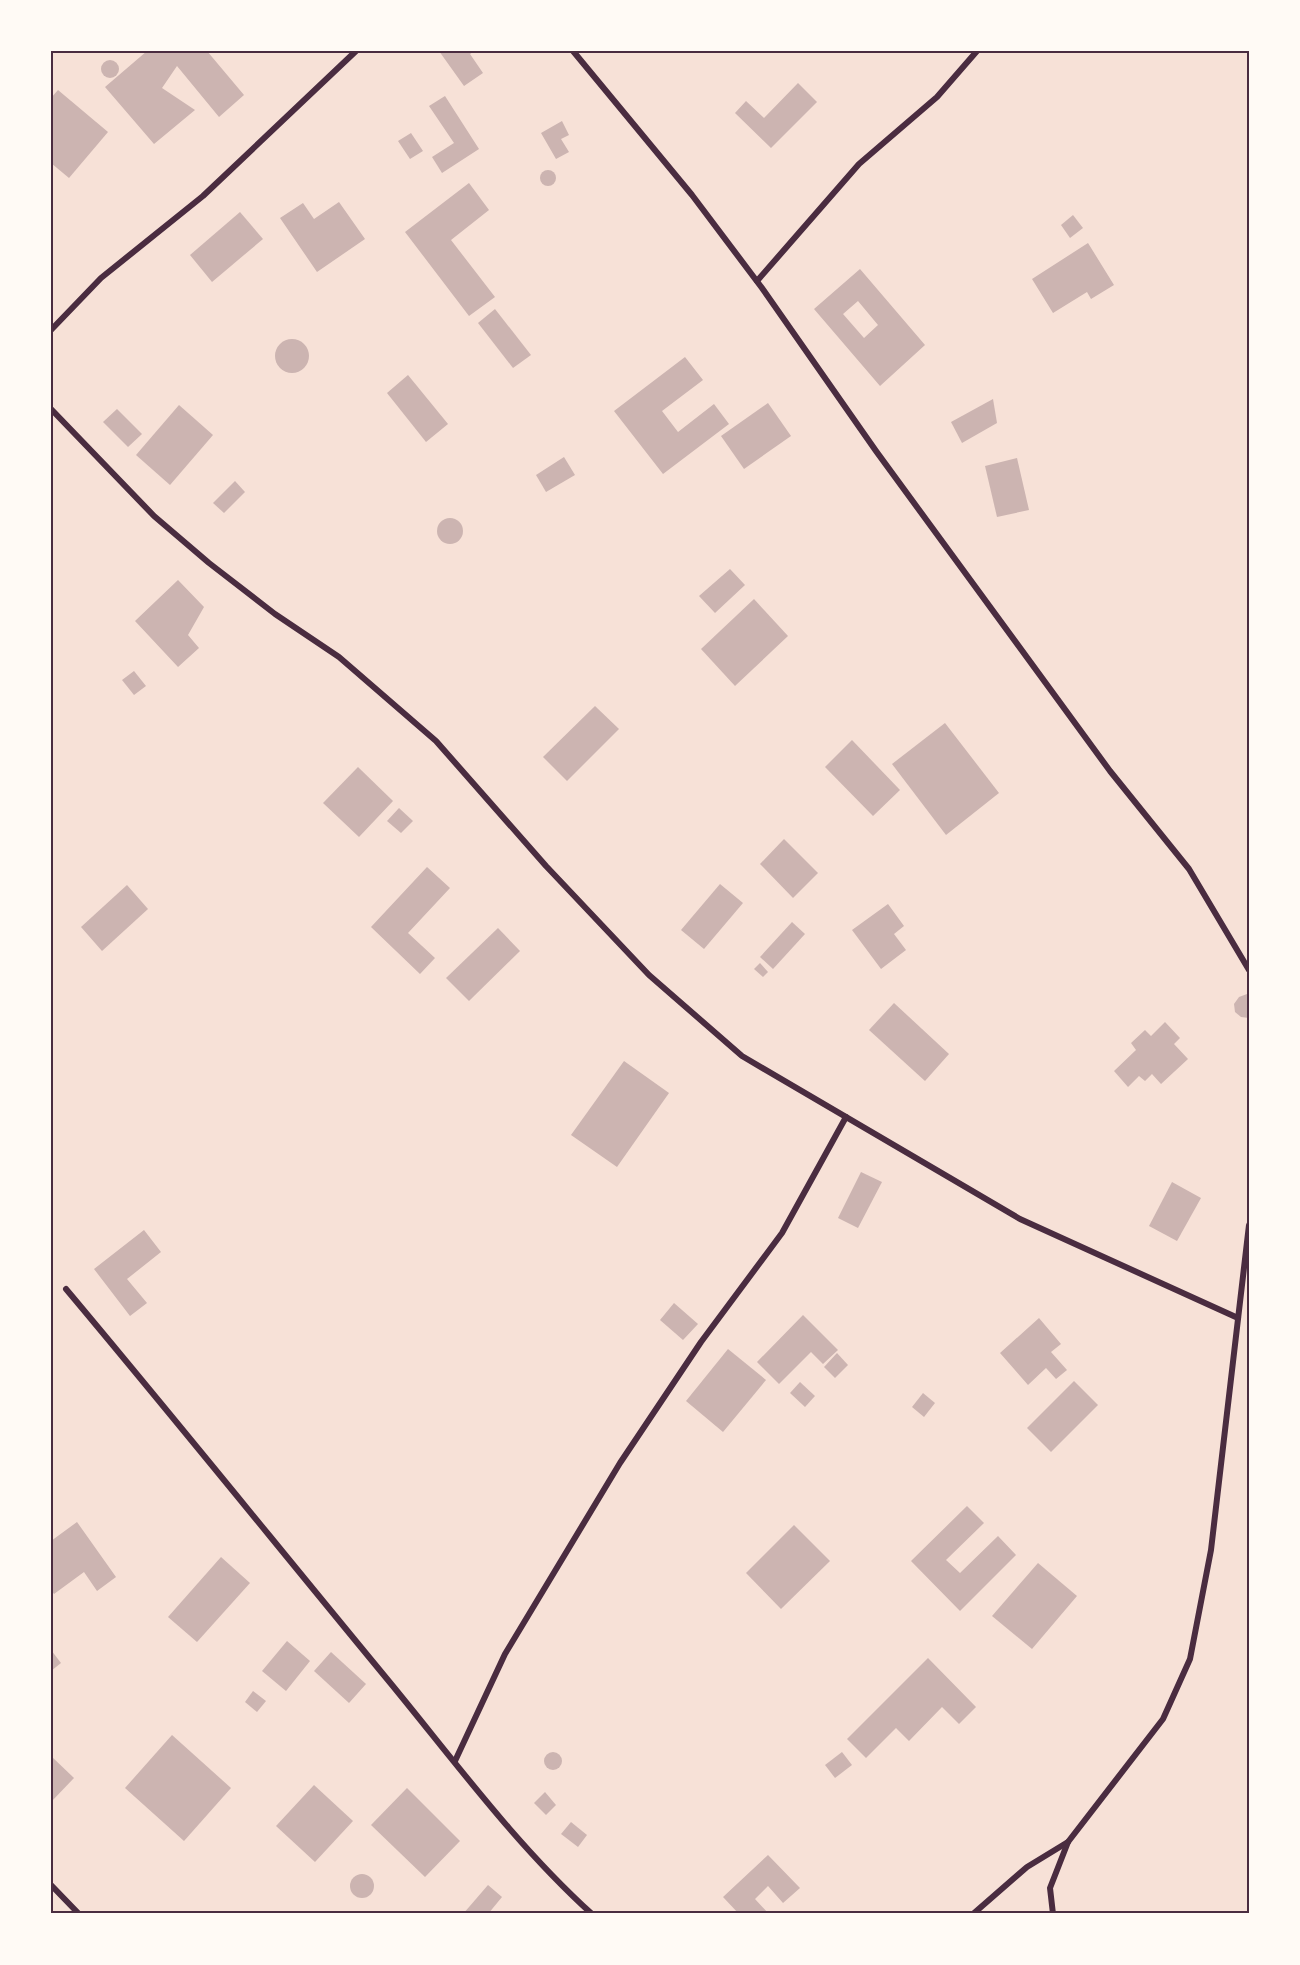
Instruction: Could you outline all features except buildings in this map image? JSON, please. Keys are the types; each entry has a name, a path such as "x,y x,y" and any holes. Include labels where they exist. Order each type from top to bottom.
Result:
{"street":[{"path":"51,330 101,278 203,196 356,51"},
{"path":"573,51 692,195 757,281 876,451 1110,771 1190,870 1249,970"},
{"path":"757,281 859,165 937,97 977,51"},
{"path":"51,409 154,516 209,563 275,614 339,657 436,741 546,866 649,975 742,1056 1020,1219 1238,1318"},
{"path":"454,1761 506,1654 620,1463 701,1342 782,1233 846,1117"},
{"path":"1053,1914 1050,1888 1068,1842 1163,1719 1190,1659 1211,1550 1249,1226"},
{"path":"66,1288 222,1474 454,1761 564,1888 592,1914"},
{"path":"973,1914 1027,1867 1068,1842"},
{"path":"51,1884 79,1914"}]}
